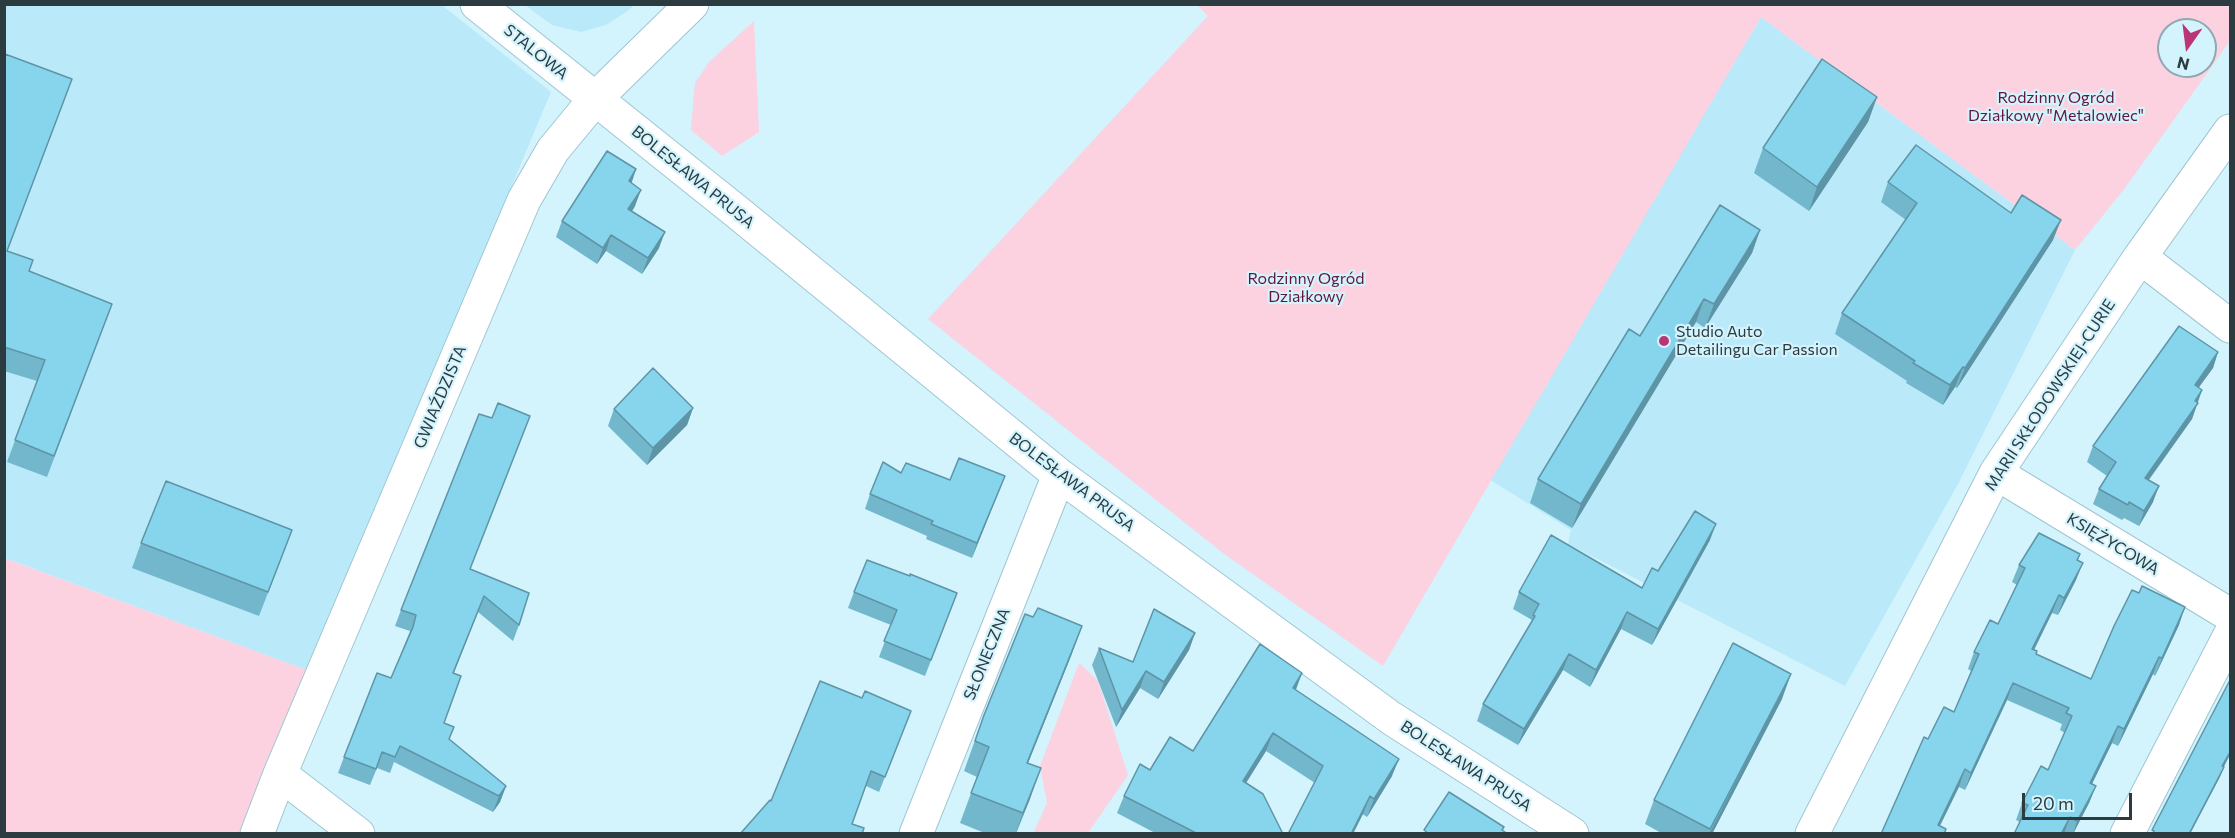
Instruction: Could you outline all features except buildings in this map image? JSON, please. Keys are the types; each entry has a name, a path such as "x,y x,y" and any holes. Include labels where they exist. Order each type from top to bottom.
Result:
{"street":[{"name":"STALOWA","path":"477,4 595,99"},
{"name":"GWIAŹDZISTA","path":"257,834 280,774 524,200 553,150 595,99 692,4"},
{"name":"BOLESŁAWA PRUSA","path":"595,99 1059,475 1391,718 1572,834"},
{"name":"MARII SKŁODOWSKIEJ-CURIE","path":"1812,834 1996,473 2140,257 2230,131"},
{"path":"2140,257 2230,326"},
{"name":"KSIĘŻYCOWA","path":"1996,473 2230,615"},
{"name":"SŁONECZNA","path":"916,834 1059,475"},
{"path":"2127,834 2230,635"},
{"path":"280,774 358,834"}],"shaded area":[{"path":"634,4 629,10 606,25 581,32 552,25 525,5"},
{"path":"4,5 442,5 551,92 309,671 5,558"},
{"path":"1761,17 2075,250 1958,484 1845,686 1568,544 1571,530 1487,478"}],"green space":[{"name":"Rodzinny Ogród Działkowy","path":"1197,5 2230,5 2230,41 2217,59 2217,18 2157,18 2157,78 2204,78 2125,188 2075,250 1761,17 1383,666 1223,553 928,319 1208,16"},
{"path":"754,21 759,132 722,156 691,130 695,83 709,62"},
{"path":"4,558 309,671 243,833 5,833"},
{"path":"1079,663 1098,681 1128,775 1088,833 1033,834 1047,803 1040,766"}],"place":[{"name":"Studio Auto Detailingu Car Passion","path":"1664,341"}],"park label":[{"name":"Rodzinny Ogród Działkowy \"Metalowiec\"","path":"2056,107"}]}
